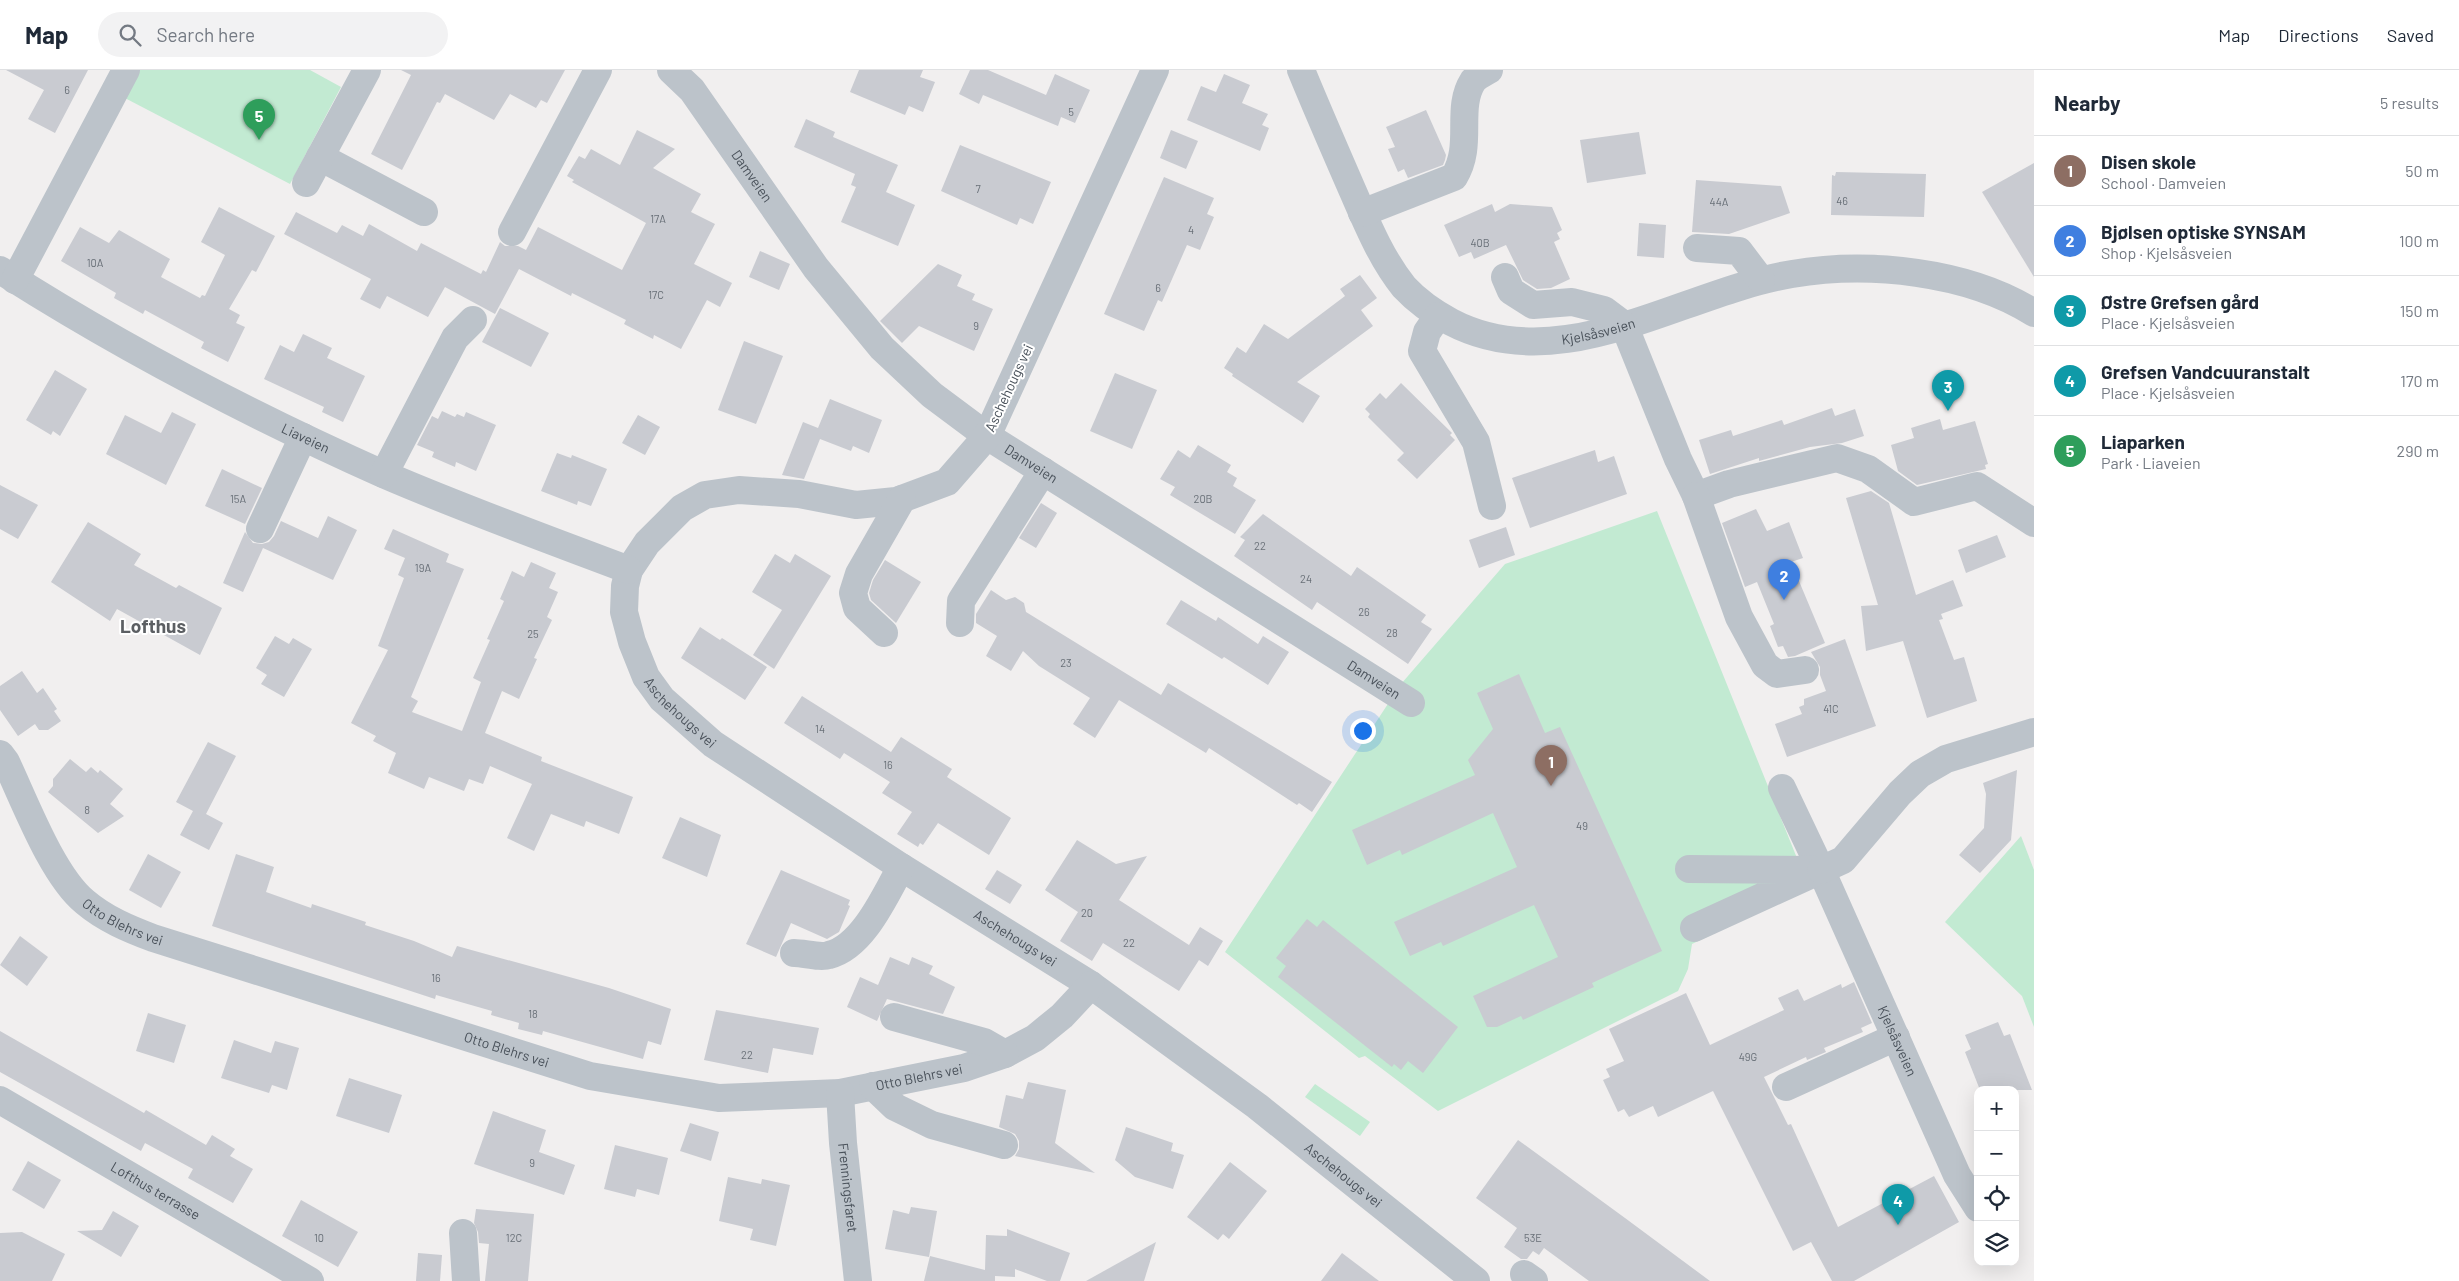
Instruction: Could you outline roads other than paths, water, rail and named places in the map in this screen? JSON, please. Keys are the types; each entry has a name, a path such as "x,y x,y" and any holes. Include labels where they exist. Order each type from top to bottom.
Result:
{"street":[{"path":"8,275 126,70"},
{"path":"306,183 367,70"},
{"path":"512,232 598,70"},
{"name":"Damveien","path":"671,70 692,90 816,268 882,348 932,395 987,436 1411,703"},
{"name":"Aschehougs vei","path":"1155,70 987,436 947,482 902,499 856,505 789,494 739,490 705,495 682,508 647,543 629,570 625,586 624,612 632,642 646,678 662,699 713,744 901,867 1091,985 1257,1106 1476,1281"},
{"name":"Kjelsåsveien","path":"1300,70 1362,213 1392,270 1405,288 1438,316 1463,329 1529,343 1572,338 1624,325 1762,280 1823,270 1899,272 1972,284 1997,293 2034,313"},
{"path":"1362,213 1454,176 1462,165 1466,139 1464,106 1473,80 1489,70"},
{"path":"320,157 424,212"},
{"path":"1697,248 1740,251 1762,280"},
{"name":"Liaveien","path":"8,275 136,352 303,437 384,474 629,570"},
{"path":"1505,277 1511,291 1533,305 1572,302 1604,310 1624,325 1678,459 1696,496 1739,617 1765,665 1777,674 1805,670"},
{"path":"1438,316 1427,332 1422,352 1476,442 1492,506"},
{"path":"384,474 455,338 473,320"},
{"path":"260,529 303,437"},
{"path":"1696,496 1729,484 1837,458 1868,469 1914,502 1977,486 2034,523"},
{"path":"960,623 961,601 1043,472"},
{"path":"884,633 857,608 853,594 859,574 902,499"},
{"path":"1694,928 1843,860 1900,793 1920,774 1946,759 2034,732"},
{"name":"Otto Blehrs vei","path":"0,754 6,762 61,876 84,902 118,925 153,938 590,1076 719,1098 840,1093 964,1068 1006,1054 1035,1038 1062,1016 1091,985"},
{"name":"Kjelsåsveien","path":"1782,788 1821,870 1957,1175 1974,1202"},
{"path":"794,953 829,956 850,944 872,920 901,867"},
{"path":"1689,869 1821,870"},
{"path":"894,1018 984,1042 1006,1054"},
{"path":"1786,1086 1896,1037"},
{"path":"873,1086 895,1107 932,1125 1004,1145"},
{"name":"Frenningsfaret","path":"840,1093 842,1144 858,1281"},
{"name":"Lofthus terrasse","path":"0,1100 310,1281"},
{"path":"462,1233 466,1281"}],"place":[{"name":"Liaparken","path":"259,140"},
{"name":"Østre Grefsen gård","path":"1948,411"},
{"name":"Bjølsen optiske SYNSAM","path":"1784,600"},
{"name":"Disen skole","path":"1551,786"},
{"name":"Grefsen Vandcuuranstalt","path":"1898,1225"}],"district":[{"name":"Lofthus","path":"153,626"}]}
